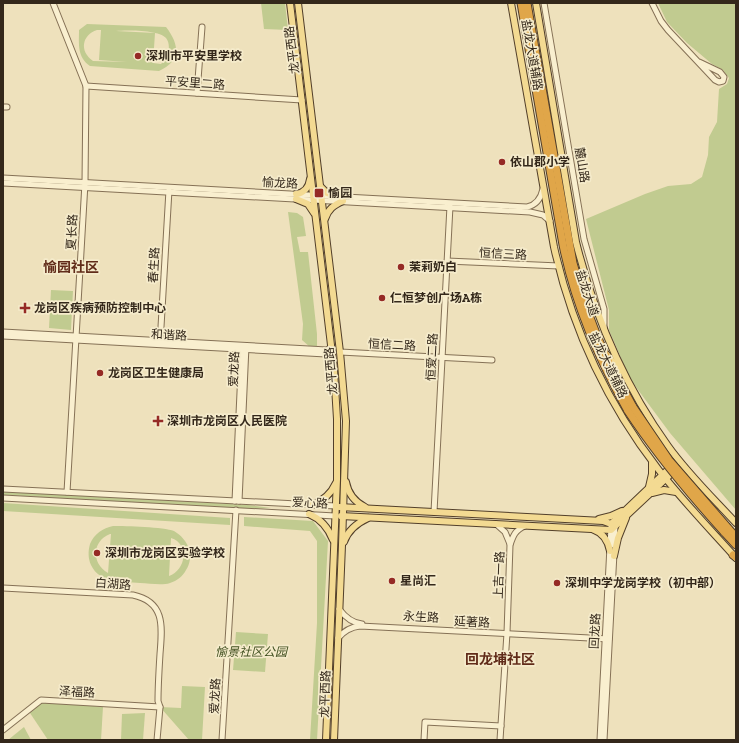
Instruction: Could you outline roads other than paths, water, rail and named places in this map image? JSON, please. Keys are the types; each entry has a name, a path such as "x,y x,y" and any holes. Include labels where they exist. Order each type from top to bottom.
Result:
{"highway":[{"name":"盐龙大道","path":"521,3 566,259 578,303 600,352 630,409 726,530 736,545"},
{"name":"盐龙大道","path":"527,3 570,254 600,352"},
{"name":"盐龙大道","path":"726,530 736,537"}],"main road":[{"name":"龙平西路","path":"290,3 331,347 337,419 337,479 326,740"},
{"name":"龙平西路","path":"298,3 340,352 346,421 334,740"},
{"name":"盐龙大道辅路","path":"512,3 559,266 581,335 608,391 627,425 646,453 679,495 735,557"},
{"name":"盐龙大道辅路","path":"536,3 576,242 589,287 604,329 627,378 663,439 680,462 736,523"},
{"path":"300,81 307,80"},
{"path":"311,176 307,188 296,196 308,204 314,211 315,216"},
{"path":"320,185 327,193 336,196"},
{"path":"325,225 329,210 336,204 343,201"},
{"path":"600,352 627,378"},
{"path":"600,352 608,391"},
{"path":"646,453 653,456 659,453 663,448 663,439"},
{"path":"649,492 652,478 652,461"},
{"path":"613,527 629,514 664,477 674,464 680,462"},
{"path":"344,477 351,495 364,508"},
{"path":"312,505 318,503 326,497 337,479"},
{"path":"588,520 611,516 630,506 649,492 664,490 679,495 685,483 691,480 698,481"},
{"name":"爱心路","path":"336,506 603,521 613,527"},
{"path":"613,527 630,506"},
{"path":"342,545 352,528 364,517 358,515 357,512 358,510 364,508"},
{"path":"309,514 318,518 325,524 331,534 334,545"},
{"path":"612,554 629,514"},
{"name":"爱心路","path":"335,516 592,529 613,527"},
{"path":"592,529 604,536 612,554"}],"street":[{"name":"夏长路","path":"53,3 86,86 84,185 67,492"},
{"name":"麓山路","path":"544,3 584,239 604,309 604,329"},
{"path":"652,3 668,30 715,80 720,82 724,80 724,76 721,73 699,62"},
{"path":"197,93 202,27"},
{"name":"平安里二路","path":"86,86 302,100"},
{"name":"愉龙路","path":"3,178 84,185 313,197 343,201 450,205 530,206 537,203 544,186"},
{"name":"愉龙路","path":"3,183 84,185"},
{"name":"春生路","path":"160,343 169,190"},
{"name":"愉龙路","path":"322,198 336,196 534,212 543,215 550,221"},
{"name":"恒爱二路","path":"434,512 450,205"},
{"name":"恒信三路","path":"447,261 559,266"},
{"name":"和谐路","path":"3,332 326,354 332,357"},
{"name":"和谐路","path":"3,336 76,338"},
{"name":"和谐路","path":"244,348 327,350 331,347"},
{"name":"爱龙路","path":"237,501 244,348"},
{"name":"恒信二路","path":"340,352 492,360"},
{"name":"爱心路","path":"3,489 336,506"},
{"name":"爱心路","path":"3,498 335,516"},
{"name":"爱龙路","path":"222,740 236,510"},
{"name":"上吉一路","path":"496,524 505,532 510,545"},
{"name":"上吉一路","path":"500,740 507,633 510,545 515,532 519,528 525,526"},
{"name":"回龙路","path":"600,740 613,527"},
{"name":"白湖路","path":"3,588 133,595 139,596 151,602 159,613 162,625 158,701 160,707 157,740"},
{"name":"永生路","path":"339,609 348,618 360,624 502,631 507,633"},
{"name":"延著路","path":"338,638 347,630 360,626 607,639"},
{"name":"回龙路","path":"604,740 607,639"},
{"name":"泽福路","path":"3,730 40,700 160,707"},
{"path":"424,740 425,722 501,726"}],"place":[{"name":"深圳市平安里学校","path":"138,56"},
{"name":"依山郡小学","path":"502,162"},
{"name":"愉园","path":"319,193"},
{"name":"茉莉奶白","path":"401,267"},
{"name":"仁恒梦创广场A栋","path":"382,298"},
{"name":"龙岗区疾病预防控制中心","path":"25,308"},
{"name":"龙岗区卫生健康局","path":"100,373"},
{"name":"深圳市龙岗区人民医院","path":"158,421"},
{"name":"深圳市龙岗区实验学校","path":"97,553"},
{"name":"星尚汇","path":"392,581"},
{"name":"深圳中学龙岗学校（初中部）","path":"557,583"}],"district":[{"name":"愉园社区","path":"71,267"},
{"name":"回龙埔社区","path":"500,659"}],"park label":[{"name":"愉景社区公园","path":"251,652"}]}
